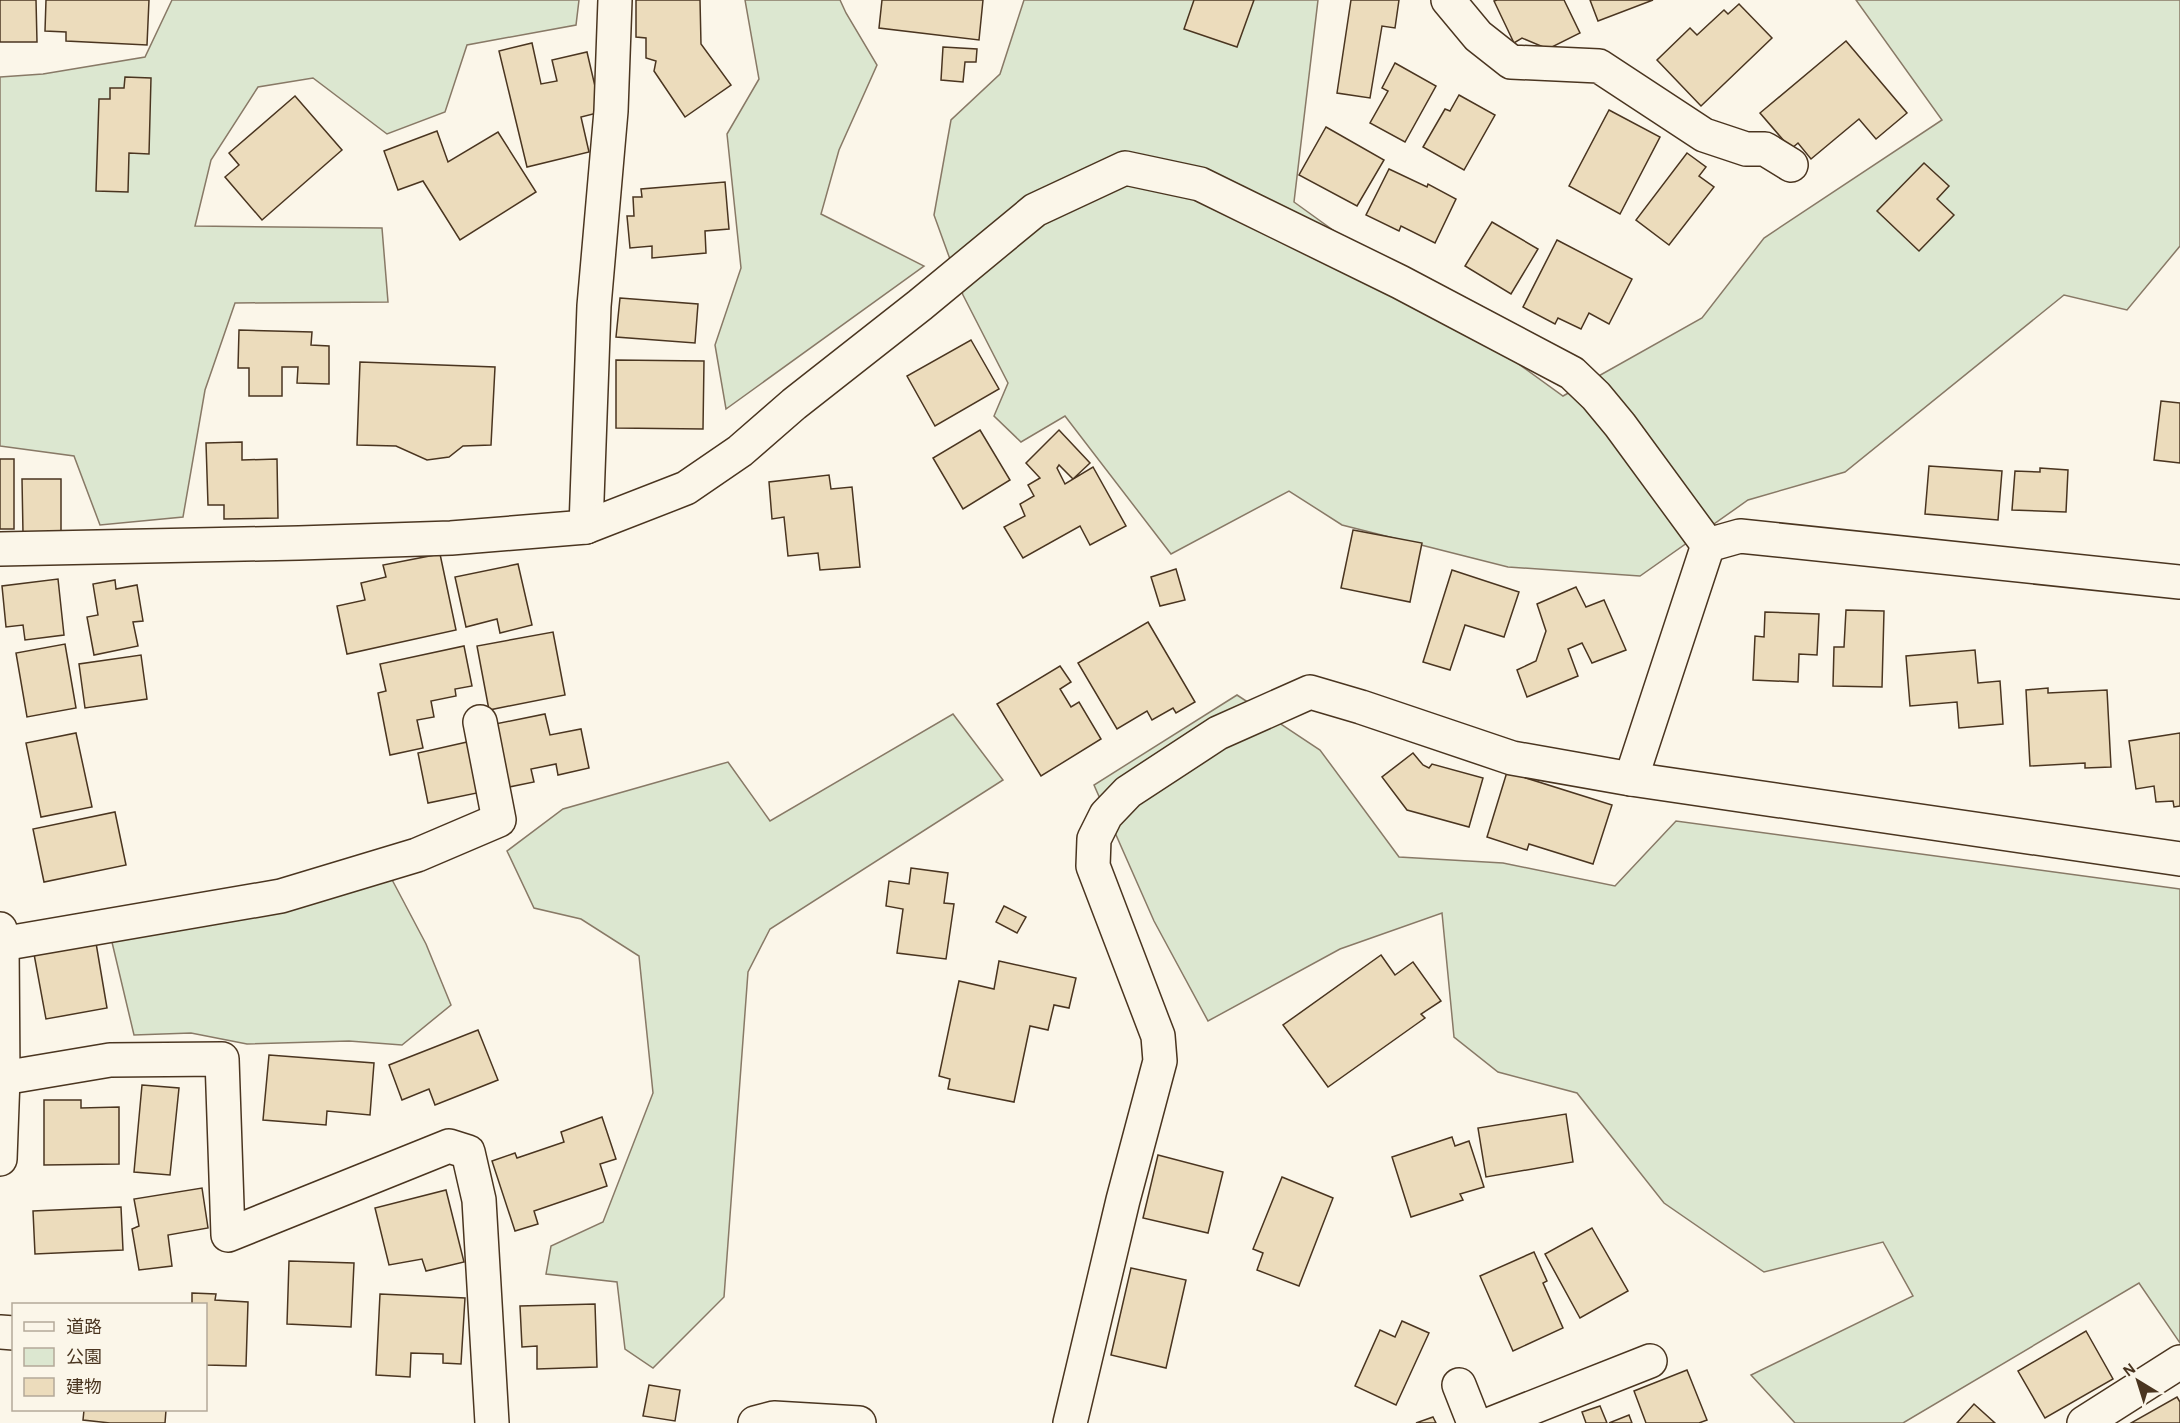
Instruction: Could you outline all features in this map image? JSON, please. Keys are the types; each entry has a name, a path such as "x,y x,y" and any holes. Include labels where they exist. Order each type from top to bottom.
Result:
{"street":[{"path":"586,527 594,306 611,111 615,0"},
{"path":"1448,0 1478,36 1511,62 1599,66 1704,135 1746,149 1765,149 1791,165"},
{"path":"0,549 440,538 586,527 686,488 740,451 794,404 920,305 1035,210 1125,168 1200,184 1400,282 1572,373 1596,396 1620,425 1708,545"},
{"path":"1708,545 1740,536 2180,582"},
{"path":"1631,779 1708,545"},
{"path":"1070,1423 1123,1200 1160,1061 1158,1036 1093,866 1094,839 1106,815 1128,792 1218,733 1310,692 1512,758 1631,779 2180,859"},
{"path":"0,1159 3,1078 1,937 281,896 417,855 500,820 480,722"},
{"path":"3,1078 110,1060 222,1059 228,1235 448,1146 468,1152 479,1200 492,1423"},
{"path":"1493,1423 1650,1361"},
{"path":"2084,1423 2180,1362"},
{"path":"1459,1385 1474,1423"},
{"path":"755,1423 774,1418 859,1423"}],"green space":[{"path":"172,0 579,0 576,25 467,45 445,112 387,134 313,78 258,87 211,160 195,226 382,228 388,302 235,303 205,390 183,517 100,525 74,456 0,446 0,77 43,74 145,57"},
{"path":"745,0 840,0 877,65 839,150 821,214 924,266 726,409 715,345 741,268 727,134 759,79"},
{"path":"1024,0 1318,0 1294,202 1563,396 1702,318 1764,238 1942,120 1856,0 2180,0 2180,246 2127,310 2064,295 1845,472 1748,500 1640,576 1508,567 1342,525 1289,491 1171,554 1065,416 1021,442 994,416 1008,383 963,295 934,215 951,120 1000,74"},
{"path":"1237,695 1320,750 1399,857 1503,863 1615,886 1676,821 2180,889 2180,1343 2139,1283 1903,1423 1795,1423 1751,1375 1913,1296 1883,1242 1764,1272 1664,1203 1577,1093 1498,1072 1454,1037 1442,913 1340,949 1208,1021 1154,921 1094,785"},
{"path":"953,714 1003,780 770,929 748,972 724,1297 653,1368 625,1349 617,1282 546,1274 551,1246 603,1222 653,1093 639,956 581,919 534,908 507,851 563,809 728,762 770,821"},
{"path":"389,874 426,944 451,1005 402,1045 349,1041 247,1044 191,1033 134,1035 111,938"}],"building":[{"path":"0,0 36,0 37,42 0,42"},
{"path":"46,0 149,0 147,45 66,41 66,32 45,31"},
{"path":"636,0 700,0 701,44 731,85 685,117 654,71 656,61 646,58 646,38 636,37"},
{"path":"882,0 983,0 979,40 879,28"},
{"path":"1194,0 1254,0 1237,47 1184,29"},
{"path":"1351,0 1399,0 1395,28 1382,26 1370,98 1337,93"},
{"path":"1564,0 1580,33 1548,49 1522,38 1514,43 1494,1"},
{"path":"1590,0 1653,0 1598,21"},
{"path":"1739,4 1772,38 1701,106 1657,60 1690,28 1697,35 1724,10 1728,14"},
{"path":"1846,41 1907,113 1876,139 1859,119 1811,159 1798,143 1791,149 1760,113"},
{"path":"532,43 541,84 557,81 552,60 587,52 601,112 581,117 589,152 527,167 499,51"},
{"path":"943,47 977,49 976,62 965,62 963,82 941,80"},
{"path":"1395,63 1436,86 1405,142 1370,123 1388,91 1382,88"},
{"path":"125,77 151,78 149,154 129,153 128,192 96,191 99,99 110,99 110,88 124,88"},
{"path":"1459,95 1495,115 1464,170 1423,147 1445,109 1450,111"},
{"path":"295,96 342,150 262,220 225,177 239,165 229,153"},
{"path":"1609,110 1660,137 1620,214 1569,186"},
{"path":"1326,127 1384,160 1357,206 1299,175"},
{"path":"437,131 448,162 498,132 536,192 460,240 423,181 398,190 384,151"},
{"path":"1687,153 1706,167 1699,176 1714,187 1669,245 1636,220"},
{"path":"1924,163 1949,186 1937,199 1954,215 1919,251 1877,211"},
{"path":"1389,169 1427,187 1428,184 1456,199 1435,243 1401,226 1399,231 1366,215"},
{"path":"725,182 729,229 705,231 706,253 652,258 652,246 630,248 627,216 634,216 633,197 642,197 641,189"},
{"path":"1492,222 1538,249 1511,294 1465,266"},
{"path":"1557,240 1632,279 1609,324 1589,313 1581,329 1558,318 1555,324 1523,307"},
{"path":"620,298 698,304 695,343 616,337"},
{"path":"239,330 312,332 311,345 329,346 329,384 297,383 298,367 282,367 282,396 249,396 249,368 238,368"},
{"path":"971,340 999,389 935,426 907,376"},
{"path":"616,360 704,361 703,429 616,428"},
{"path":"360,362 495,367 491,445 463,446 449,457 427,460 396,446 357,445"},
{"path":"2161,401 2180,403 2180,463 2154,460"},
{"path":"980,430 1010,480 963,509 933,458"},
{"path":"1059,430 1090,463 1073,479 1059,465 1057,468 1065,484 1093,467 1126,526 1090,545 1080,526 1023,558 1004,527 1025,516 1020,504 1034,496 1028,485 1040,478 1026,463"},
{"path":"242,442 242,460 277,459 278,518 224,519 224,505 208,505 206,443"},
{"path":"0,459 14,459 14,529 0,529"},
{"path":"1929,466 2002,471 1998,520 1925,514"},
{"path":"2040,468 2068,470 2066,512 2012,510 2015,471 2040,472"},
{"path":"829,475 831,489 852,487 860,567 820,570 818,553 788,556 784,517 772,519 769,482"},
{"path":"22,479 61,479 61,532 23,533"},
{"path":"1353,530 1422,543 1410,602 1341,588"},
{"path":"440,554 456,630 347,654 337,606 365,600 361,583 386,577 383,565"},
{"path":"518,564 532,625 500,633 497,619 466,627 455,577"},
{"path":"1176,569 1185,600 1160,606 1151,577"},
{"path":"1452,570 1519,592 1504,637 1465,625 1450,670 1423,662"},
{"path":"58,579 64,635 25,640 23,625 6,627 2,586"},
{"path":"115,580 116,589 137,585 143,621 133,622 138,646 94,655 87,617 98,615 93,584"},
{"path":"1576,587 1586,607 1604,600 1626,650 1592,663 1582,643 1568,649 1578,676 1527,697 1517,670 1536,661 1546,631 1537,604"},
{"path":"1846,610 1884,611 1882,687 1833,686 1834,647 1844,647"},
{"path":"1765,612 1819,614 1817,655 1799,654 1798,682 1753,680 1755,636 1764,637"},
{"path":"1148,622 1195,702 1176,713 1173,708 1152,720 1147,711 1117,729 1078,663"},
{"path":"553,632 565,695 489,710 477,646"},
{"path":"65,644 76,708 27,717 16,653"},
{"path":"464,646 472,686 455,689 456,696 431,701 434,717 417,720 423,748 390,755 378,693 386,691 380,664"},
{"path":"1975,650 1978,683 2000,681 2003,724 1959,728 1957,702 1910,706 1906,656"},
{"path":"141,655 147,699 85,708 79,664"},
{"path":"1060,666 1071,682 1060,689 1071,707 1079,702 1101,739 1041,776 997,704"},
{"path":"2048,688 2048,693 2107,690 2111,767 2085,768 2085,763 2030,766 2026,690"},
{"path":"545,714 550,735 581,729 589,768 558,775 556,764 531,769 534,782 509,787 495,724"},
{"path":"76,733 92,807 41,817 26,743"},
{"path":"2180,733 2180,806 2174,807 2173,801 2156,802 2154,786 2136,789 2129,741"},
{"path":"476,740 477,793 428,803 418,753"},
{"path":"1413,753 1423,765 1429,768 1432,764 1483,778 1469,827 1407,810 1382,777"},
{"path":"1507,772 1612,805 1593,864 1529,844 1527,850 1487,837"},
{"path":"115,812 126,865 44,882 33,829"},
{"path":"911,868 948,873 944,903 954,904 946,959 897,953 903,909 886,906 889,881 909,884"},
{"path":"1004,906 1026,917 1017,933 996,922"},
{"path":"96,943 107,1008 46,1019 34,954"},
{"path":"1381,955 1395,975 1413,962 1441,1001 1421,1014 1425,1018 1328,1087 1283,1025"},
{"path":"999,961 1076,978 1069,1008 1054,1005 1048,1030 1030,1026 1014,1102 948,1089 950,1079 939,1076 959,981 994,989"},
{"path":"478,1030 498,1080 435,1105 429,1089 402,1100 389,1065"},
{"path":"269,1055 374,1063 370,1115 327,1111 326,1125 263,1120"},
{"path":"142,1085 179,1088 170,1175 134,1172"},
{"path":"44,1100 81,1100 81,1108 119,1107 119,1164 44,1165"},
{"path":"1566,1114 1573,1162 1486,1177 1478,1128"},
{"path":"602,1117 616,1159 600,1164 607,1186 534,1211 538,1224 515,1231 492,1161 515,1153 517,1158 564,1142 561,1132"},
{"path":"1452,1137 1455,1146 1469,1141 1484,1187 1460,1194 1463,1200 1411,1217 1392,1157"},
{"path":"1158,1155 1223,1172 1208,1233 1143,1218"},
{"path":"1282,1177 1333,1198 1299,1286 1257,1270 1263,1253 1253,1249"},
{"path":"202,1188 208,1228 168,1235 172,1266 139,1270 132,1229 139,1226 134,1199"},
{"path":"446,1190 464,1262 426,1271 422,1259 389,1265 375,1208"},
{"path":"121,1207 123,1250 35,1254 33,1211"},
{"path":"1592,1228 1628,1291 1580,1318 1545,1254"},
{"path":"1534,1252 1547,1281 1543,1283 1563,1328 1513,1351 1480,1276"},
{"path":"289,1261 354,1263 351,1327 287,1324"},
{"path":"1131,1268 1186,1280 1166,1368 1111,1355"},
{"path":"192,1293 216,1294 215,1300 248,1302 246,1366 207,1365 207,1303 192,1303"},
{"path":"380,1294 465,1298 461,1364 443,1363 443,1354 411,1353 410,1377 376,1375"},
{"path":"595,1304 597,1367 537,1369 537,1346 522,1347 520,1306"},
{"path":"1402,1321 1429,1333 1396,1405 1355,1386 1380,1330 1395,1337"},
{"path":"2086,1331 2113,1379 2045,1418 2018,1371"},
{"path":"1687,1370 1707,1420 1699,1423 1646,1423 1634,1391"},
{"path":"649,1385 680,1390 675,1421 643,1416"},
{"path":"2177,1397 2180,1402 2180,1423 2131,1423"},
{"path":"1974,1404 1995,1423 1957,1423"},
{"path":"1600,1406 1607,1423 1586,1423 1582,1412"},
{"path":"84,1411 166,1411 165,1423 110,1423 83,1420"},
{"path":"1629,1415 1632,1423 1609,1423"},
{"path":"1433,1417 1436,1423 1416,1423"}]}
